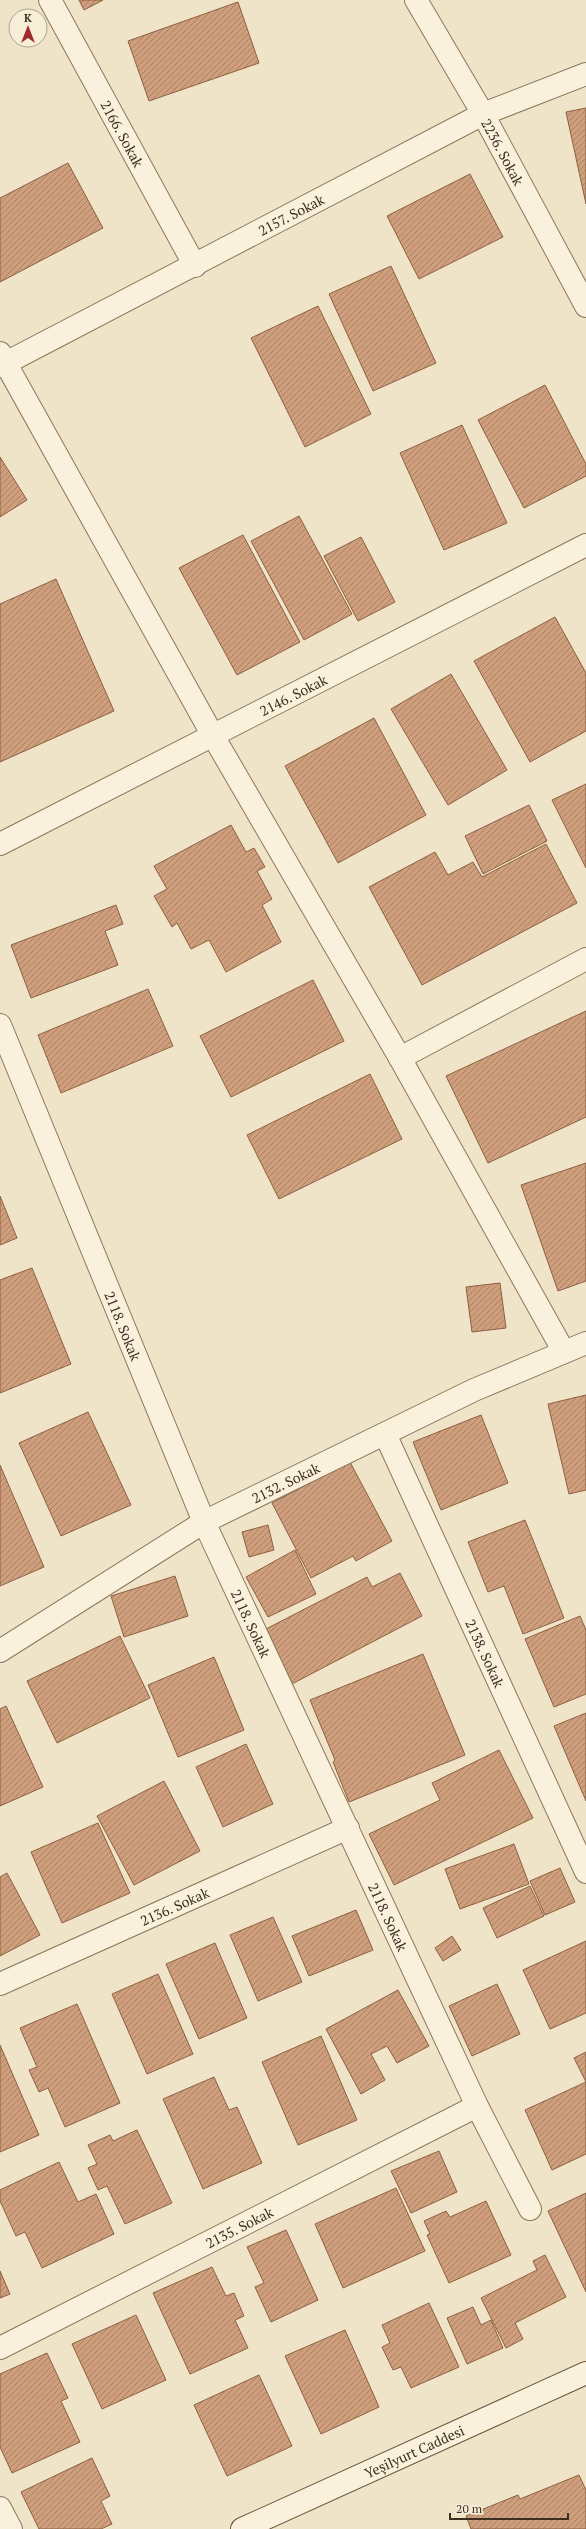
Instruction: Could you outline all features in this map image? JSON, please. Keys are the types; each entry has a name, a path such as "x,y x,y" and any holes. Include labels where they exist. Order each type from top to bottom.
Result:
{"street":[{"name":"2166. Sokak","path":"50,0 195,266"},
{"name":"2236. Sokak","path":"416,0 483,114 586,306"},
{"name":"2157. Sokak","path":"2,361 195,266 483,114 586,74"},
{"path":"2,361 212,734 400,1058 564,1352"},
{"name":"2146. Sokak","path":"0,844 212,734 586,545"},
{"path":"400,1058 586,959"},
{"name":"2118. Sokak","path":"0,1025 204,1522 477,2106 530,2209"},
{"name":"2132. Sokak","path":"0,1651 204,1522 474,1390 586,1343"},
{"name":"2138. Sokak","path":"385,1434 586,1872"},
{"name":"2136. Sokak","path":"0,1984 348,1828"},
{"name":"2135. Sokak","path":"0,2348 477,2106"},
{"name":"Yeşilyurt Caddesi","path":"242,2529 586,2374"},
{"path":"0,2508 11,2529"}],"building":[{"path":"79,0 103,0 84,10"},
{"path":"238,2 259,63 149,101 128,41"},
{"path":"586,108 586,204 566,112"},
{"path":"68,163 103,228 0,282 0,198"},
{"path":"470,174 503,237 419,279 387,216"},
{"path":"391,266 436,363 373,391 329,294"},
{"path":"318,306 371,414 305,447 251,338"},
{"path":"545,385 586,464 586,476 524,508 478,420"},
{"path":"462,425 507,523 444,550 400,453"},
{"path":"0,457 27,500 0,517"},
{"path":"299,516 352,614 304,640 251,541"},
{"path":"243,535 300,642 237,675 179,568"},
{"path":"361,537 395,602 358,621 324,556"},
{"path":"56,579 114,711 0,762 0,604"},
{"path":"555,617 586,673 586,731 530,762 474,661"},
{"path":"451,674 507,770 448,805 391,709"},
{"path":"374,718 426,815 338,863 285,766"},
{"path":"586,784 586,868 552,800"},
{"path":"529,805 547,841 483,874 465,836"},
{"path":"231,825 246,852 254,848 265,867 257,871 272,899 262,905 281,942 226,972 209,940 191,949 177,923 172,927 154,896 167,889 154,866"},
{"path":"546,844 577,903 422,985 369,887 435,852 448,875 473,862 482,877"},
{"path":"116,905 123,924 105,931 118,965 31,998 11,945"},
{"path":"313,980 344,1041 231,1097 200,1036"},
{"path":"148,989 173,1046 61,1093 38,1035"},
{"path":"586,1011 586,1117 488,1163 446,1076"},
{"path":"370,1074 402,1139 279,1199 247,1135"},
{"path":"586,1163 586,1281 558,1291 521,1185"},
{"path":"0,1196 17,1238 0,1245"},
{"path":"32,1268 71,1364 0,1393 0,1280"},
{"path":"500,1283 506,1328 472,1332 466,1287"},
{"path":"586,1395 586,1490 569,1494 548,1404"},
{"path":"88,1412 131,1505 61,1536 19,1443"},
{"path":"481,1415 508,1483 441,1510 413,1442"},
{"path":"350,1462 392,1541 356,1561 353,1556 311,1578 272,1503"},
{"path":"0,1465 44,1567 0,1586"},
{"path":"525,1520 564,1618 523,1634 504,1586 488,1592 468,1542"},
{"path":"268,1525 274,1550 249,1557 242,1532"},
{"path":"295,1550 316,1594 268,1617 246,1577"},
{"path":"400,1573 422,1616 290,1685 262,1631 367,1577 372,1587"},
{"path":"175,1576 188,1616 124,1637 111,1596"},
{"path":"580,1616 586,1630 586,1694 554,1707 525,1639"},
{"path":"120,1636 150,1698 57,1743 27,1681"},
{"path":"423,1654 465,1755 349,1802 333,1762 335,1760 310,1700"},
{"path":"214,1657 244,1730 178,1757 148,1685"},
{"path":"6,1706 43,1787 0,1806 0,1709"},
{"path":"586,1713 586,1801 554,1726"},
{"path":"246,1744 273,1804 223,1827 196,1767"},
{"path":"499,1750 533,1818 394,1885 369,1834 440,1800 432,1783"},
{"path":"164,1781 200,1851 134,1885 97,1816"},
{"path":"98,1823 130,1893 62,1923 31,1852"},
{"path":"514,1844 529,1884 460,1909 445,1869"},
{"path":"560,1868 575,1902 545,1915 530,1881"},
{"path":"7,1873 40,1935 0,1956 0,1877"},
{"path":"530,1886 544,1916 497,1938 483,1908"},
{"path":"356,1910 373,1950 309,1976 292,1936"},
{"path":"273,1917 302,1982 258,2001 230,1935"},
{"path":"452,1936 461,1950 443,1961 435,1948"},
{"path":"586,1941 586,2013 550,2029 523,1970"},
{"path":"215,1943 247,2018 199,2039 166,1964"},
{"path":"158,1974 193,2054 147,2074 112,1994"},
{"path":"497,1984 520,2034 472,2056 449,2006"},
{"path":"398,1990 429,2046 397,2063 387,2046 371,2054 385,2080 361,2094 326,2029"},
{"path":"77,2004 120,2103 65,2127 48,2088 39,2092 29,2070 37,2067 20,2028"},
{"path":"321,2036 357,2120 298,2145 262,2062"},
{"path":"0,2045 39,2135 0,2152"},
{"path":"586,2052 586,2082 574,2058"},
{"path":"214,2077 229,2110 237,2107 262,2163 203,2189 163,2099"},
{"path":"586,2082 586,2154 552,2170 525,2110"},
{"path":"137,2130 172,2203 125,2224 107,2186 98,2190 88,2168 97,2164 88,2145 110,2135 113,2141"},
{"path":"439,2151 457,2192 411,2213 391,2171"},
{"path":"59,2162 78,2202 96,2194 114,2234 42,2268 25,2232 16,2236 0,2201 0,2190"},
{"path":"396,2188 425,2251 343,2288 315,2224"},
{"path":"586,2193 586,2292 548,2211"},
{"path":"486,2201 511,2255 449,2283 427,2235 430,2234 424,2221 446,2211 450,2217"},
{"path":"286,2230 318,2300 271,2322 255,2287 264,2283 247,2247"},
{"path":"545,2255 566,2297 515,2323 523,2339 506,2348 481,2298 537,2270 533,2261"},
{"path":"212,2267 226,2296 234,2293 244,2316 235,2320 248,2348 190,2374 153,2293"},
{"path":"0,2271 10,2294 0,2298"},
{"path":"429,2303 459,2367 411,2388 401,2367 393,2370 382,2347 390,2343 382,2325"},
{"path":"473,2307 481,2325 491,2320 503,2348 467,2364 447,2318"},
{"path":"136,2315 166,2380 102,2409 72,2344"},
{"path":"345,2330 379,2407 321,2434 285,2356"},
{"path":"47,2353 68,2398 61,2401 80,2442 12,2473 0,2447 0,2374"},
{"path":"259,2375 292,2446 227,2476 194,2405"},
{"path":"92,2458 110,2496 101,2501 112,2524 101,2529 39,2529 21,2492"},
{"path":"579,2475 586,2490 586,2529 471,2529 466,2516 518,2495 520,2499"}]}
